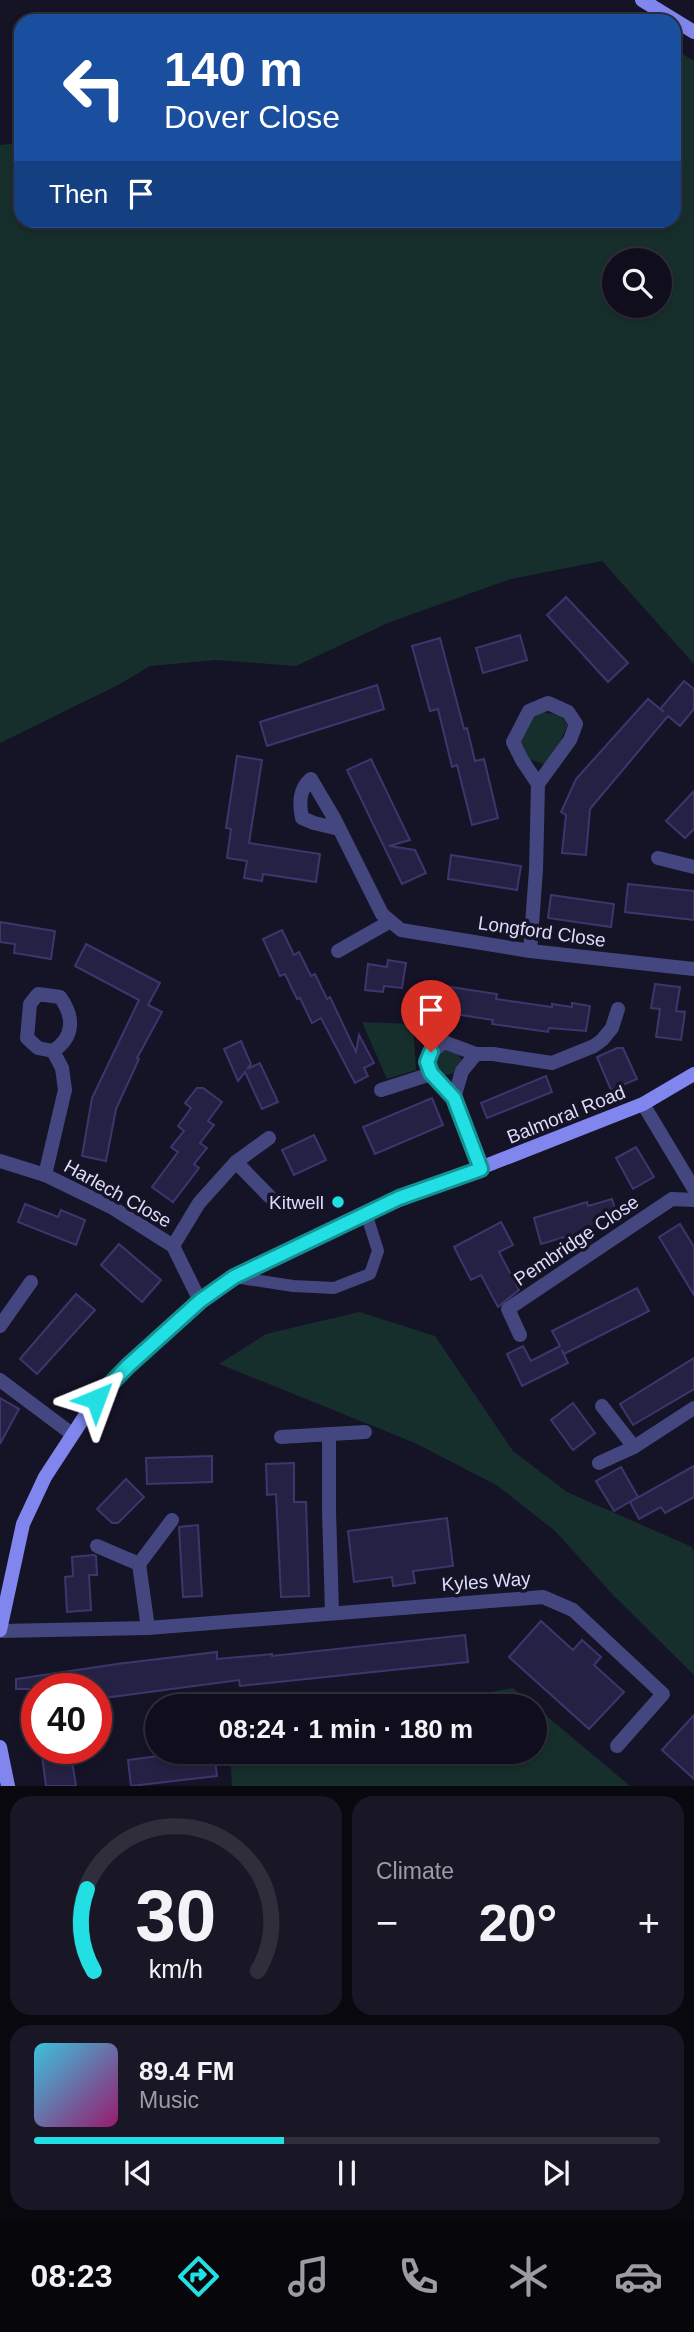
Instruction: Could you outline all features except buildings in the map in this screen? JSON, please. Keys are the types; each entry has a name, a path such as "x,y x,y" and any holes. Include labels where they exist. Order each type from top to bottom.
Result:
{"street":[{"path":"642,0 665,14"},
{"path":"530,951 536,870 538,784 570,740 576,724 568,712 548,703 528,711 513,742 538,784"},
{"path":"338,951 389,922 382,914 339,829"},
{"path":"658,858 694,867"},
{"name":"Longford Close","path":"389,922 401,930 530,951 694,969"},
{"path":"481,1169 454,1098 431,1073 427,1062 431,1052 444,1042 475,1054 552,1063 594,1046 602,1040 612,1028 618,1009"},
{"name":"Harlech Close","path":"45,1175 65,1090 62,1068 53,1051"},
{"path":"454,1098 462,1071 475,1054"},
{"path":"381,1090 431,1073"},
{"name":"Balmoral Road","path":"0,1631 23,1524 45,1476 96,1399 200,1301 234,1277 366,1213 643,1104 694,1074"},
{"path":"643,1104 694,1189"},
{"name":"Harlech Close","path":"173,1246 199,1203 236,1162 270,1138"},
{"name":"Harlech Close","path":"0,1161 45,1175 113,1208 173,1246 200,1301"},
{"path":"236,1162 269,1196"},
{"name":"Pembridge Close","path":"520,1335 508,1309 672,1199 694,1200"},
{"path":"0,1326 31,1282"},
{"path":"0,1380 72,1434"},
{"path":"602,1406 634,1447"},
{"path":"599,1463 634,1447 694,1408"},
{"path":"281,1437 365,1432"},
{"path":"330,1434 332,1612"},
{"path":"148,1628 139,1564 172,1520"},
{"path":"97,1546 139,1564"},
{"name":"Kyles Way","path":"0,1631 148,1628 543,1597 573,1610 663,1694 617,1746"},
{"path":"0,1749 8,1786"}],"lane":[{"path":"234,1277 293,1286 334,1288 370,1274 377,1251 366,1213"}],"green space":[{"path":"681,53 694,61 694,664 602,561 511,579 390,622 296,666 216,660 150,666 120,684 0,743 0,145 14,144 14,228 681,228"},
{"path":"542,712 560,715 568,725 559,744 544,764 526,758 520,742 527,720"},
{"path":"362,1022 413,1024 416,1070 387,1079"},
{"path":"444,1047 455,1051 462,1060 455,1073 445,1075 434,1069 435,1056"},
{"path":"359,1312 435,1336 513,1451 567,1492 692,1547 694,1675 614,1596 555,1531 498,1486 415,1443 219,1364 266,1334"},
{"path":"513,1688 520,1694 480,1694"},
{"path":"547,1716 630,1786 232,1786 231,1764 547,1764"}],"place":[{"name":"Kitwell","path":"338,1202"}],"route":[{"path":"96,1399 200,1301 234,1277 399,1198 481,1169 454,1098 431,1073 427,1062 431,1052"}]}
